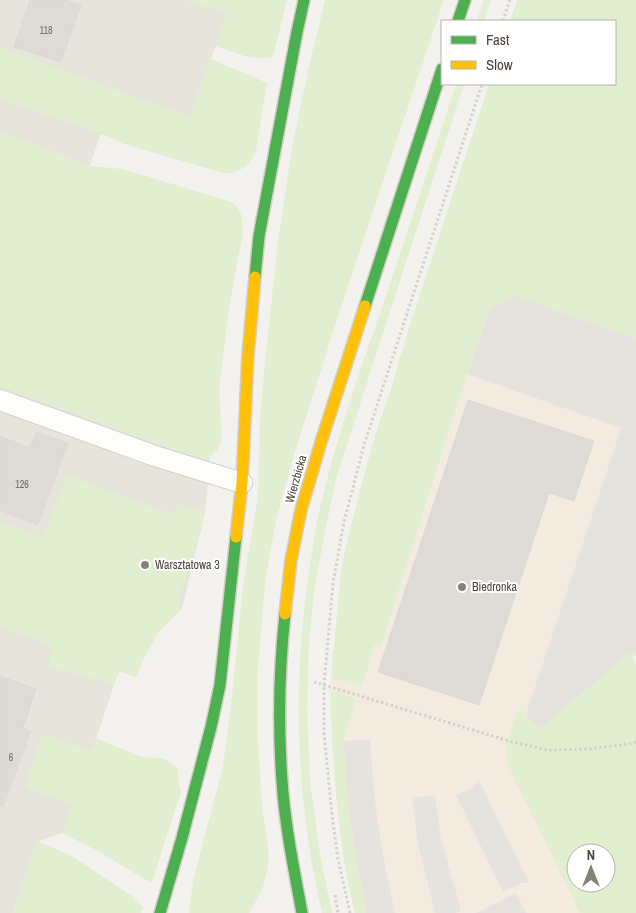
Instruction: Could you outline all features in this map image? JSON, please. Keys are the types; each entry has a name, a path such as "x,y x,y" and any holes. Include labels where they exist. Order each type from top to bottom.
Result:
{"street":[{"path":"160,913 182,838 220,685 242,483 248,355 259,236 304,0"},
{"path":"458,20 465,0"},
{"name":"Wierzbicka","path":"302,913 286,822 280,734 280,676 283,628 296,534 321,442 441,72"}],"lane":[{"path":"0,400 155,456 242,483"}],"path":[{"path":"503,20 510,0"},
{"path":"350,913 338,860 324,734 324,685 333,583 344,522 364,445 482,85"},
{"path":"313,689 314,673"},
{"path":"314,682 509,741 547,750 587,749 636,742"},
{"path":"334,894 338,913"}],"shaded area":[{"path":"0,0 230,0 220,34 190,117 115,90 90,166 0,132"},
{"path":"515,296 636,339 636,651 627,655 539,729 526,714 621,428 467,374 491,307"},
{"path":"467,374 621,427 526,714 518,712 506,745 505,754 513,777 566,885 566,893 570,893 580,913 367,913 355,853 347,795 344,741 356,699 330,691 331,678 362,687 375,644 381,645"},
{"path":"0,386 197,458 204,459 210,457 205,513 182,609 0,543"},
{"path":"0,627 119,670 62,833 37,842 13,913 0,913"},
{"path":"370,739 374,793 382,850 395,913 367,913 355,853 347,795 344,741"},
{"path":"479,780 529,883 521,883 503,892 456,795 473,787"},
{"path":"435,796 441,838 461,911 455,913 435,913 418,843 412,797"},
{"path":"516,893 526,913 476,913"}],"green space":[{"path":"184,0 287,0 273,57 251,57 216,46 227,11"},
{"path":"325,0 444,0 340,310 294,455 276,520 265,583 257,681 257,729 262,805 269,856 262,890 249,913 189,913 193,881 223,766 243,586 258,496 260,416 279,233 293,143"},
{"path":"484,0 491,0 484,20 477,20"},
{"path":"517,0 636,0 636,339 515,297 491,307 467,374 381,646 375,644 362,687 331,678 341,570 376,432 489,85 616,85 616,20 510,20"},
{"path":"0,47 190,117 211,59 267,83 256,151 251,161 243,168 234,172 223,173 124,144 101,134 0,99"},
{"path":"456,85 464,85 337,475 314,593 309,642 307,708 310,781 320,855 332,913 322,913 313,871 307,828 299,743 300,658 309,572 318,517 331,466"},
{"path":"0,132 90,166 123,169 232,202 240,212 243,232 229,308 219,390 222,439 218,449 210,457 204,459 197,458 0,386"},
{"path":"67,475 173,514 178,504 205,513 177,607 182,609 158,633 136,677 119,671 114,684 48,667 52,646 0,627 0,522 43,537"},
{"path":"636,651 636,655 632,657 636,665 636,913 580,913 570,893 616,893 616,843 566,843 566,885 513,777 505,754 506,745 518,711 526,714 539,728 627,655"},
{"path":"330,691 356,699 344,741 347,795 355,853 367,913 355,913 344,858 334,775"},
{"path":"43,734 92,751 96,738 139,756 164,759 178,768 181,792 151,883 96,850 62,833 72,805 25,788"},
{"path":"37,841 72,856 132,896 143,907 141,913 13,913"}],"building":[{"path":"30,0 65,0 81,5 61,62 14,47"},
{"name":"Biedronka","path":"468,400 594,441 574,501 549,493 479,705 378,672"},
{"path":"36,432 68,443 38,525 0,510 0,436 30,448"},
{"path":"0,676 36,689 23,728 31,731 3,807 0,806"}],"traffic: fast":[{"path":"255,277 259,236 304,0"},
{"path":"458,20 465,0"},
{"path":"365,306 441,72"},
{"path":"160,913 182,838 220,685 236,537"},
{"path":"285,614 280,677 283,798 302,913"}],"traffic: slow":[{"path":"236,537 242,483 248,355 255,277"},
{"path":"285,614 291,560 301,510 365,306"}],"place":[{"name":"Warsztatowa 3","path":"145,565"},
{"name":"Biedronka","path":"462,587"}]}
